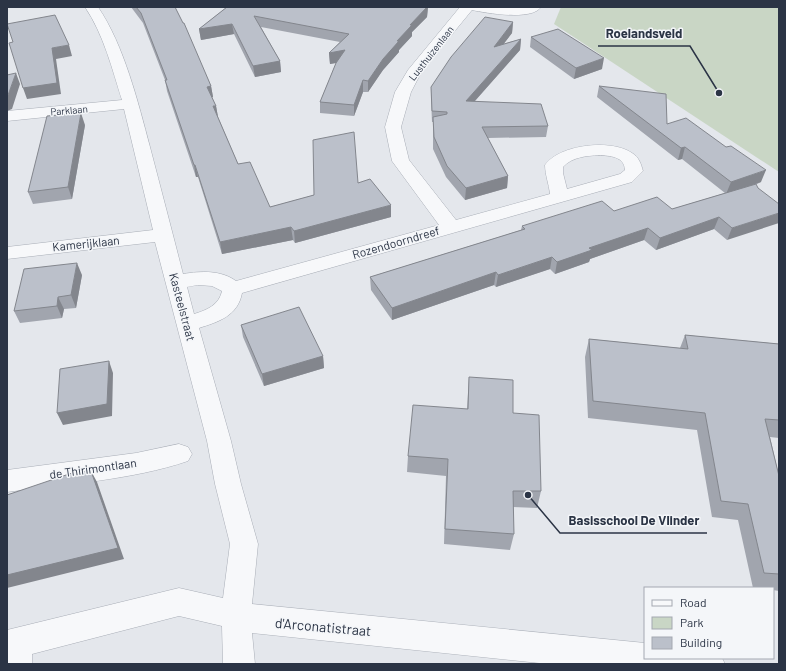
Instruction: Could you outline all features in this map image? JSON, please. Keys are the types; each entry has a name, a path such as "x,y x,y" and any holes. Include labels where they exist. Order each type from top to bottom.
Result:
{"street":[{"name":"Kasteelstraat","path":"91,7 98,17 111,45 131,104 175,282 219,441 228,484 244,544 236,614 239,664"},
{"name":"Lusthuizenlaan","path":"451,227 401,161 393,127 403,92 415,70 467,7"},
{"path":"476,7 521,12 535,7"},
{"name":"Parklaan","path":"7,116 131,104"},
{"name":"Rozendoorndreef","path":"233,290 559,196"},
{"name":"Kamerijklaan","path":"7,253 164,235"},
{"path":"175,282 198,278 214,279 227,284 233,290 230,302 215,315 187,324"},
{"name":"de Thirimontlaan","path":"7,481 136,464 179,454"},
{"name":"d'Arconatistraat","path":"14,651 179,602 261,621 644,658"},
{"name":"d'Arconatistraat","path":"656,659 709,664"}],"green space":[{"path":"561,7 779,7 779,172 554,24"}],"building":[{"path":"136,7 175,7 184,23 211,86 207,87 216,106 213,106 238,164 250,162 270,207 314,195 313,140 354,132 358,183 370,179 391,205 294,231 291,227 220,242 165,80 167,80 141,13"},
{"path":"227,7 427,7 397,41 399,41 383,59 368,81 363,80 354,105 320,102 336,63 345,50 329,53 349,34 254,16 280,61 253,66 232,24 199,29"},
{"path":"55,15 69,45 52,48 57,83 23,88 9,43 13,42 7,24"},
{"path":"485,17 513,22 494,47 521,39 466,101 541,104 548,126 482,127 508,176 466,188 447,166 434,137 433,117 447,114 447,112 432,111 431,87 451,57"},
{"path":"558,29 604,58 576,68 531,37"},
{"path":"16,73 7,98 7,75"},
{"path":"599,86 666,94 667,124 686,118 726,147 731,146 766,170 731,182 685,147 681,148"},
{"path":"81,113 68,187 28,192 47,116"},
{"path":"756,184 758,188 779,204 779,213 732,228 719,217 660,238 648,228 589,248 592,250 557,262 552,257 498,275 496,272 392,308 370,277 525,229 522,226 602,201 614,211 657,197 672,209"},
{"path":"77,263 71,295 58,297 57,306 14,311 24,269"},
{"path":"299,307 323,356 262,374 241,325"},
{"path":"685,335 779,344 779,420 765,419 779,476 779,574 764,573 748,504 721,501 705,413 593,401 589,339 688,349"},
{"path":"109,361 107,404 57,413 60,369"},
{"path":"469,377 513,380 513,413 539,415 541,491 513,491 514,534 445,529 448,459 408,456 413,405 468,409"},
{"path":"91,471 118,548 7,575 7,495 72,473"}],"place":[{"name":"Roelandsveld","path":"719,93"},
{"name":"Basisschool De Vlinder","path":"528,495"}]}
